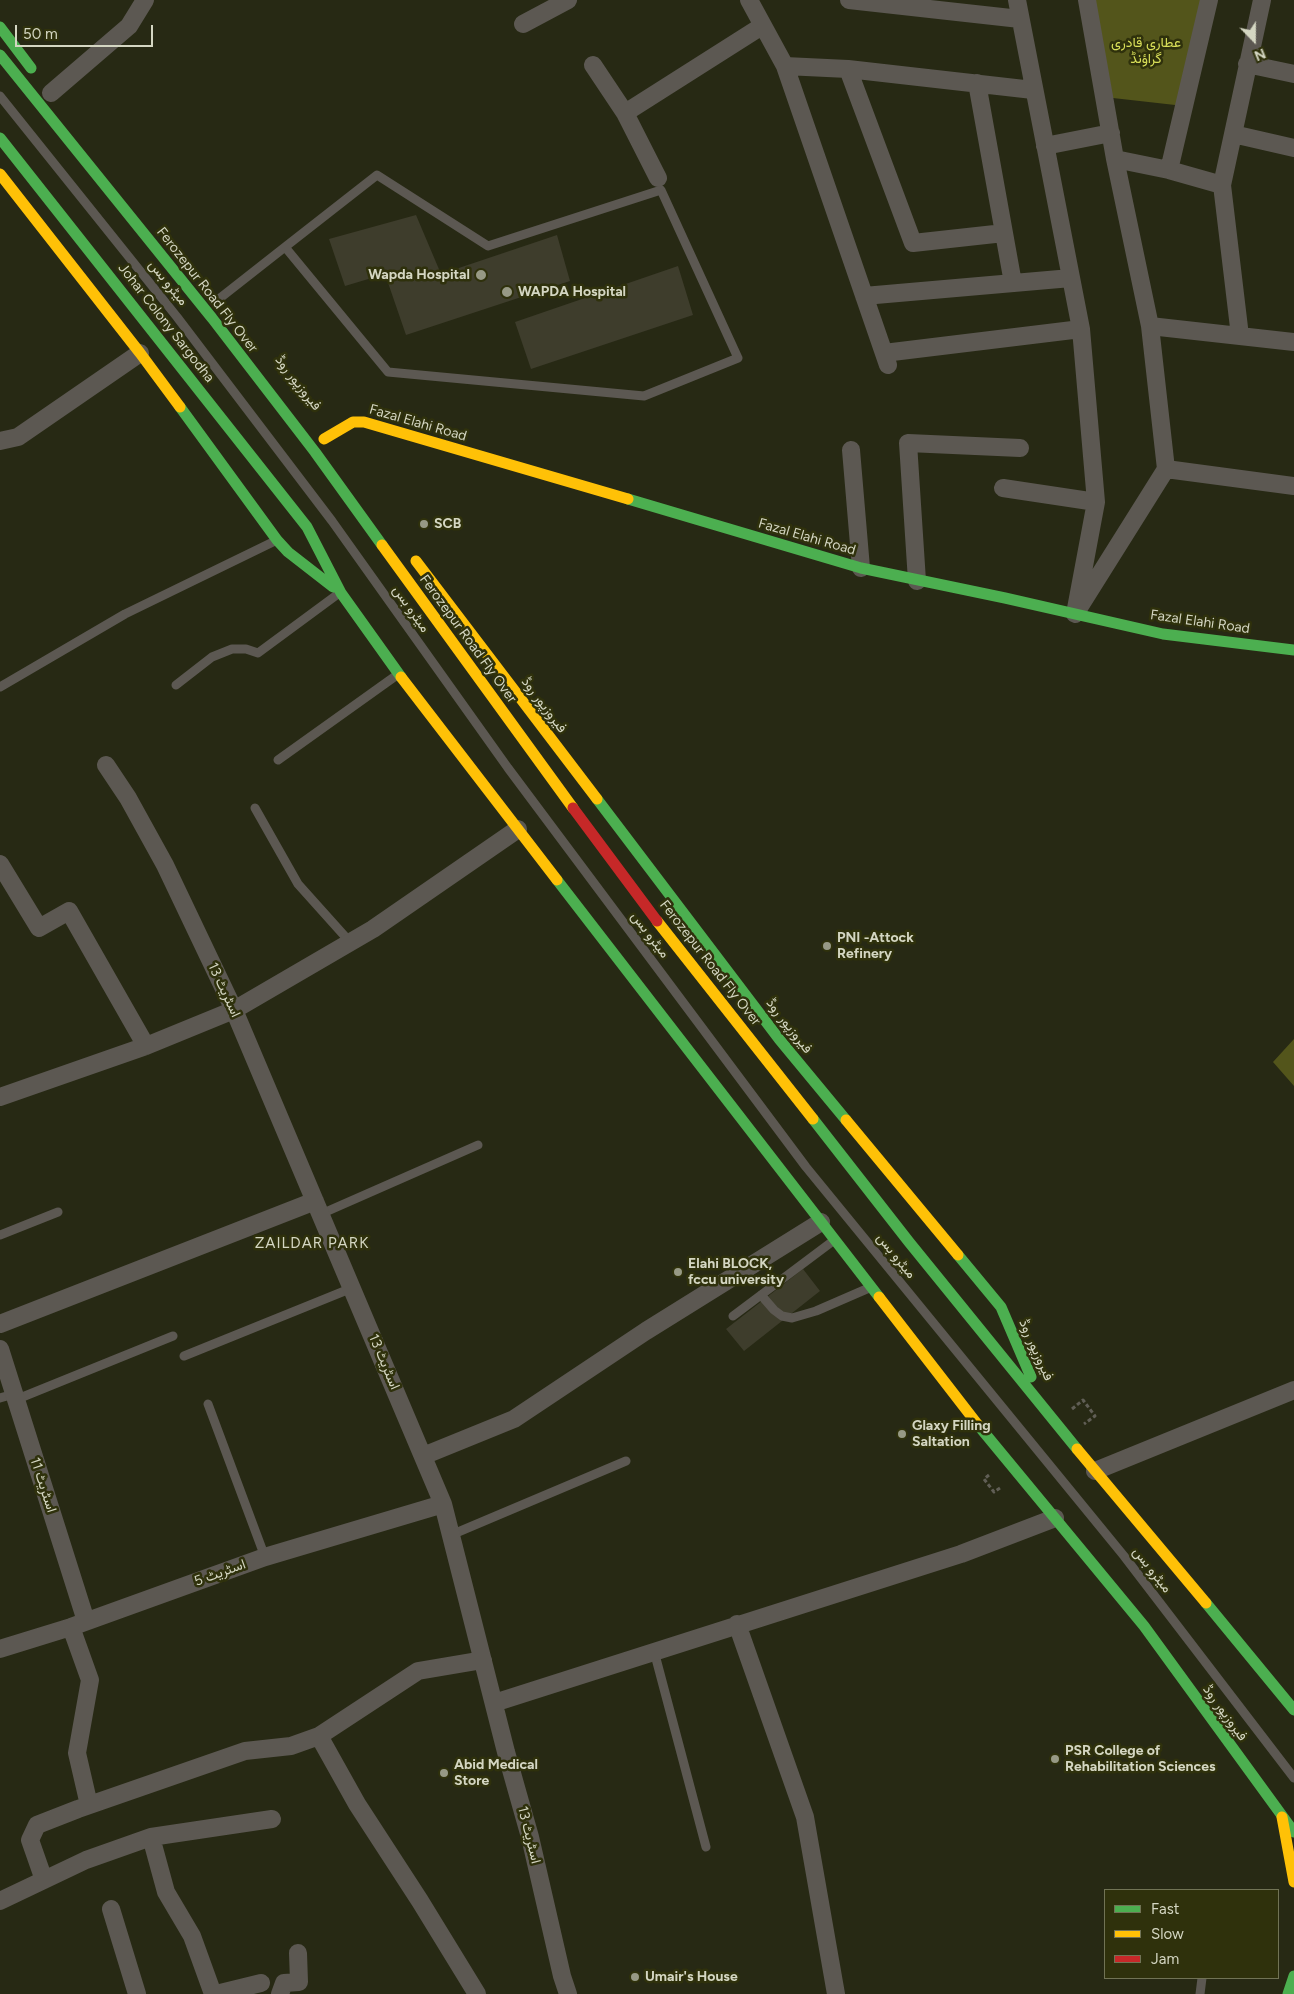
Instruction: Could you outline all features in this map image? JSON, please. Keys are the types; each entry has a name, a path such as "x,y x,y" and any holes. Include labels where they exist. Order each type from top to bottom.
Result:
{"main road":[{"path":"0,27 48,89"},
{"name":"Ferozepur Road Fly Over","path":"0,55 205,310 315,452 505,717 654,917 909,1242"},
{"name":"Johar Colony Sargodha","path":"0,138 307,527"},
{"name":"فیروزپور روڈ","path":"0,174 140,353 277,540 288,552 341,593"},
{"name":"Fazal Elahi Road","path":"324,439 353,422 364,422 861,568 1006,598 1163,634 1294,650"},
{"name":"فیروزپور روڈ","path":"307,527 341,593 399,674 999,1451 1144,1626 1294,1832"},
{"name":"فیروزپور روڈ","path":"408,550 779,1039 1001,1307 1046,1410"},
{"name":"فیروزپور روڈ","path":"909,1242 1095,1471 1288,1692 1294,1710"},
{"path":"1282,1817 1294,1882"},
{"path":"1288,1994 1294,1976"}],"street":[{"path":"48,89 129,26 145,0"},
{"path":"523,24 568,0"},
{"path":"749,0 785,66 886,359 1081,329"},
{"path":"848,0 1020,19"},
{"path":"1017,0 1081,329 1096,502 1075,614"},
{"path":"1075,614 1166,469 1150,326 1115,159 1087,0"},
{"path":"1169,170 1209,0"},
{"path":"1240,336 1222,185 1262,0"},
{"path":"626,113 762,26"},
{"path":"1247,64 1294,74"},
{"path":"593,65 626,113 658,178"},
{"path":"785,66 848,69 1033,90"},
{"path":"848,69 913,243 1004,233"},
{"path":"977,83 1013,283"},
{"path":"1045,146 1110,133"},
{"path":"1233,134 1294,148"},
{"path":"1115,159 1169,170 1222,185"},
{"path":"864,296 1070,278"},
{"path":"1150,326 1294,342"},
{"path":"0,441 18,437 140,353"},
{"path":"917,581 908,443 1020,448"},
{"path":"851,450 861,568"},
{"path":"1166,469 1294,486"},
{"path":"1003,488 1096,502"},
{"name":"اسٹریٹ 13","path":"106,766 128,798 165,865 234,1010 443,1504 530,1837 562,1976 568,1994"},
{"path":"0,1097 146,1046 234,1010 373,929 518,830"},
{"path":"0,864 39,928 69,911 146,1046"},
{"path":"0,1324 318,1207"},
{"path":"423,1456 514,1419 646,1330 821,1222"},
{"name":"اسٹریٹ 11","path":"0,1351 10,1397 78,1624 90,1680 77,1754 89,1805"},
{"path":"1095,1471 1294,1390"},
{"name":"اسٹریٹ 5","path":"0,1650 265,1557 443,1504"},
{"path":"494,1703 960,1554 1055,1518"},
{"path":"737,1624 805,1817 836,1994"},
{"path":"44,1880 30,1840 37,1826 89,1805 245,1751 291,1746 319,1736 418,1671 483,1660"},
{"path":"319,1736 357,1804 420,1901 476,1994"},
{"path":"0,1900 86,1860 151,1837 272,1819"},
{"path":"151,1837 166,1892 192,1936 215,1994 261,1984"},
{"path":"111,1909 137,1994"},
{"path":"280,1994 284,1983 299,1982 298,1953"}],"lane":[{"name":"میٹرو بس","path":"0,96 177,317 332,521 503,760 806,1167 1124,1556 1294,1778"},
{"path":"215,302 285,247 377,175 488,246 661,190 738,358 644,396 388,372 285,247"},
{"path":"0,687 125,614 277,540"},
{"path":"176,685 212,657 232,649 246,649 258,653 341,593"},
{"path":"278,760 399,674"},
{"path":"255,808 298,884 350,942"},
{"path":"318,1207 478,1145"},
{"path":"0,1235 58,1212"},
{"path":"733,1316 835,1240"},
{"path":"761,1295 782,1316 792,1318 816,1311 872,1287"},
{"path":"184,1356 352,1288"},
{"path":"10,1397 173,1336"},
{"path":"208,1404 265,1557"},
{"path":"451,1535 626,1461"},
{"path":"654,1651 706,1847"},
{"path":"1200,1994 1202,1979"}],"path":[{"path":"1082,1400 1095,1416"},
{"path":"984,1479 994,1492"}],"green space":[{"name":"عطاری قادری گراؤنڈ","path":"1087,0 1209,0 1184,106 1104,97"},
{"path":"1294,1039 1294,1086 1273,1062"}],"building":[{"path":"416,215 441,274 557,235 570,281 406,335 385,274 345,286 329,239"},
{"path":"678,266 693,315 531,369 515,322"},
{"path":"803,1269 820,1291 744,1351 726,1329"}],"traffic: fast":[{"path":"0,27 31,68"},
{"path":"0,55 212,318 315,452 382,545"},
{"path":"0,138 307,527 341,593 401,677"},
{"path":"180,407 277,540 288,552 333,587"},
{"path":"628,499 861,568 1163,634 1294,650"},
{"path":"597,799 779,1039 846,1120"},
{"path":"557,880 879,1297"},
{"path":"813,1119 909,1242 1077,1449"},
{"path":"958,1255 1001,1307 1031,1377"},
{"path":"978,1425 1144,1626 1294,1832"},
{"path":"1206,1603 1294,1710"},
{"path":"1288,1994 1294,1976"}],"traffic: slow":[{"path":"0,174 180,407"},
{"path":"324,439 353,422 364,422 628,499"},
{"path":"382,545 573,808"},
{"path":"416,561 597,799"},
{"path":"401,677 557,880"},
{"path":"657,921 813,1119"},
{"path":"846,1120 958,1255"},
{"path":"879,1297 978,1425"},
{"path":"1077,1449 1206,1603"},
{"path":"1282,1817 1294,1882"}],"traffic: jam":[{"path":"573,808 657,921"}],"place":[{"name":"Wapda Hospital","path":"481,275"},
{"name":"WAPDA Hospital","path":"507,292"},
{"name":"SCB","path":"424,524"},
{"name":"PNI -Attock Refinery","path":"827,946"},
{"name":"Elahi BLOCK, fccu university","path":"678,1272"},
{"name":"Glaxy Filling Saltation","path":"902,1434"},
{"name":"PSR College of Rehabilitation Sciences","path":"1055,1759"},
{"name":"Abid Medical Store","path":"444,1773"},
{"name":"Umair's House","path":"635,1977"}],"district":[{"name":"ZAILDAR PARK","path":"312,1244"}]}
